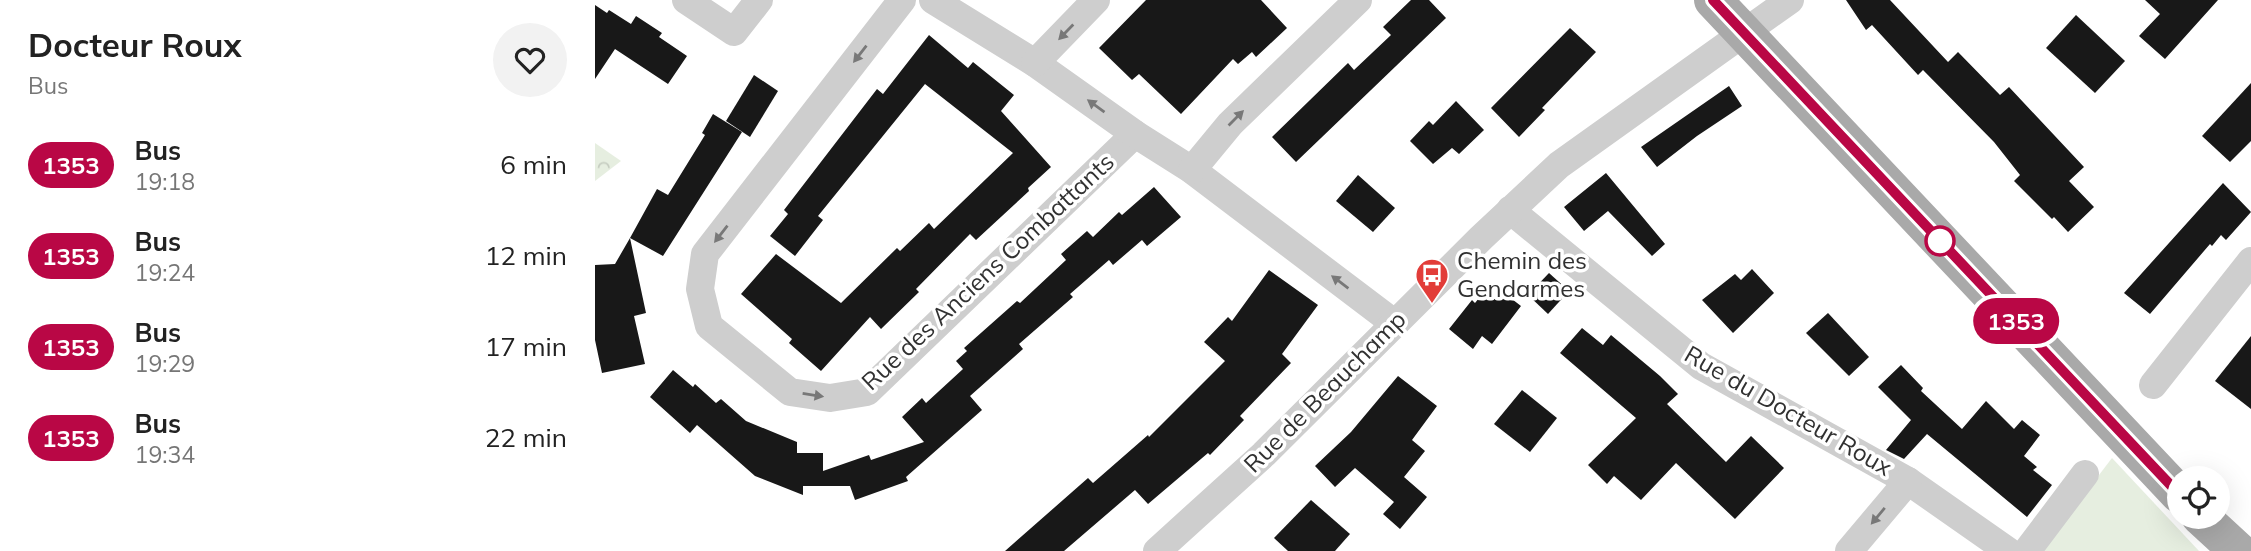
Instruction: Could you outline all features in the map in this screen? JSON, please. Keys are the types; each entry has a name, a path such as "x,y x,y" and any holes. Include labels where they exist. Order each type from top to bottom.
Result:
{"main road":[{"path":"1713,0 2167,481"},
{"path":"2209,529 2226,551"},
{"path":"2214,529 2238,551"}],"street":[{"path":"686,0 734,32 759,0"},
{"name":"Rue des Anciens Combattants","path":"902,0 705,254 700,289 709,326 790,392 830,398 867,392 1135,134"},
{"path":"933,0 1035,63 1135,134 1192,170 1394,323"},
{"path":"1035,63 1096,0"},
{"path":"1192,170 1230,124 1358,0"},
{"name":"Rue de Beauchamp","path":"1157,551 1263,454 1394,323 1559,165 1788,2"},
{"name":"Rue du Docteur Roux","path":"1510,210 1701,366 1908,481 2007,551"},
{"path":"2153,386 2251,261"},
{"path":"2027,551 2085,474"},
{"path":"1849,551 1908,481"}],"green space":[{"path":"595,143 621,161 595,181"},
{"path":"2112,458 2167,517 2167,529 2178,529 2199,551 2041,551"}],"building":[{"path":"1146,0 1261,0 1287,28 1256,57 1252,52 1238,64 1233,59 1181,114 1139,74 1132,80 1099,48"},
{"path":"1411,0 1429,0 1446,18 1296,162 1272,137 1348,63 1354,70 1391,35 1383,27"},
{"path":"1846,0 1890,0 1948,62 1958,52 2000,95 2009,87 2084,167 2069,181 2094,207 2068,232 2054,217 2052,219 2014,181 2020,175 1994,142 1923,70 1918,75 1872,25 1866,30"},
{"path":"2145,0 2218,0 2165,59 2139,36 2160,14"},
{"path":"595,5 607,13 609,10 631,24 636,16 662,33 659,37 687,56 668,84 615,49 595,79"},
{"path":"2076,15 2125,61 2095,93 2046,48"},
{"path":"1570,28 1596,52 1542,108 1545,110 1519,137 1491,108"},
{"path":"929,35 968,68 973,62 1014,95 1001,111 1051,167 976,240 970,234 916,289 919,292 881,329 870,317 821,371 789,343 792,339 741,294 776,254 841,303 897,248 900,251 929,223 934,229 1013,153 925,84 818,216 823,220 795,256 770,236 788,214 784,210 877,89 883,94"},
{"path":"754,75 778,91 750,137 726,121"},
{"path":"2251,83 2251,141 2230,162 2202,136"},
{"path":"1729,86 1742,106 1657,167 1641,147"},
{"path":"1456,101 1484,130 1459,154 1452,148 1433,164 1410,141 1429,121 1433,125"},
{"path":"713,114 742,132 663,256 630,238 657,189 668,195 705,135 702,133"},
{"path":"1606,173 1665,244 1652,256 1608,211 1584,231 1564,207"},
{"path":"1358,175 1395,208 1373,232 1336,201"},
{"path":"2223,183 2251,212 2226,240 2221,235 2212,246 2210,244 2150,314 2124,293"},
{"path":"1154,187 1181,217 1147,246 1142,240 1113,265 1109,260 1070,294 1073,297 1019,344 1023,349 970,396 982,410 906,477 908,481 855,500 850,486 803,486 803,495 755,476 697,425 690,433 650,397 673,370 693,387 695,384 716,403 721,399 746,421 797,442 797,453 823,453 823,471 869,455 871,460 924,442 902,417 922,398 926,403 963,369 956,361 967,351 964,348 1017,301 1020,303 1066,260 1061,254 1087,231 1093,237 1119,212 1122,215"},
{"path":"630,238 646,313 634,316 645,364 602,373 595,340 595,265 615,264"},
{"path":"1752,269 1774,293 1733,333 1702,300 1735,274 1741,280"},
{"path":"1269,270 1318,305 1282,354 1291,363 1240,416 1244,420 1210,455 1208,453 1148,504 1135,490 1064,551 1005,551 1088,478 1093,483 1148,435 1149,437 1225,361 1204,342 1228,317 1232,321"},
{"path":"1549,273 1569,291 1548,314 1528,295"},
{"path":"1491,283 1521,306 1492,344 1482,336 1473,349 1449,329 1472,300 1475,303"},
{"path":"1828,313 1869,357 1849,376 1806,333"},
{"path":"1582,328 1603,345 1611,335 1660,376 1678,394 1667,404 1726,462 1751,436 1784,468 1735,519 1676,463 1641,500 1614,476 1607,484 1588,465 1636,418 1560,353"},
{"path":"2251,336 2251,409 2215,381"},
{"path":"1901,365 1923,388 1921,391 1962,429 1986,401 2014,429 2022,420 2040,435 2024,456 2037,467 2033,470 2052,485 2027,517 1927,434 1904,459 1886,450 1911,420 1878,387"},
{"path":"1398,376 1437,406 1412,440 1425,451 1404,477 1427,497 1400,529 1383,514 1394,502 1355,468 1335,487 1315,466 1351,432"},
{"path":"1522,390 1557,418 1530,452 1494,424"},
{"path":"1311,500 1350,534 1335,551 1288,551 1274,538"}],"bus line":[{"name":"1353","path":"1713,0 2167,481"}],"place":[{"name":"Chemin des Gendarmes","path":"1432,305"}]}
